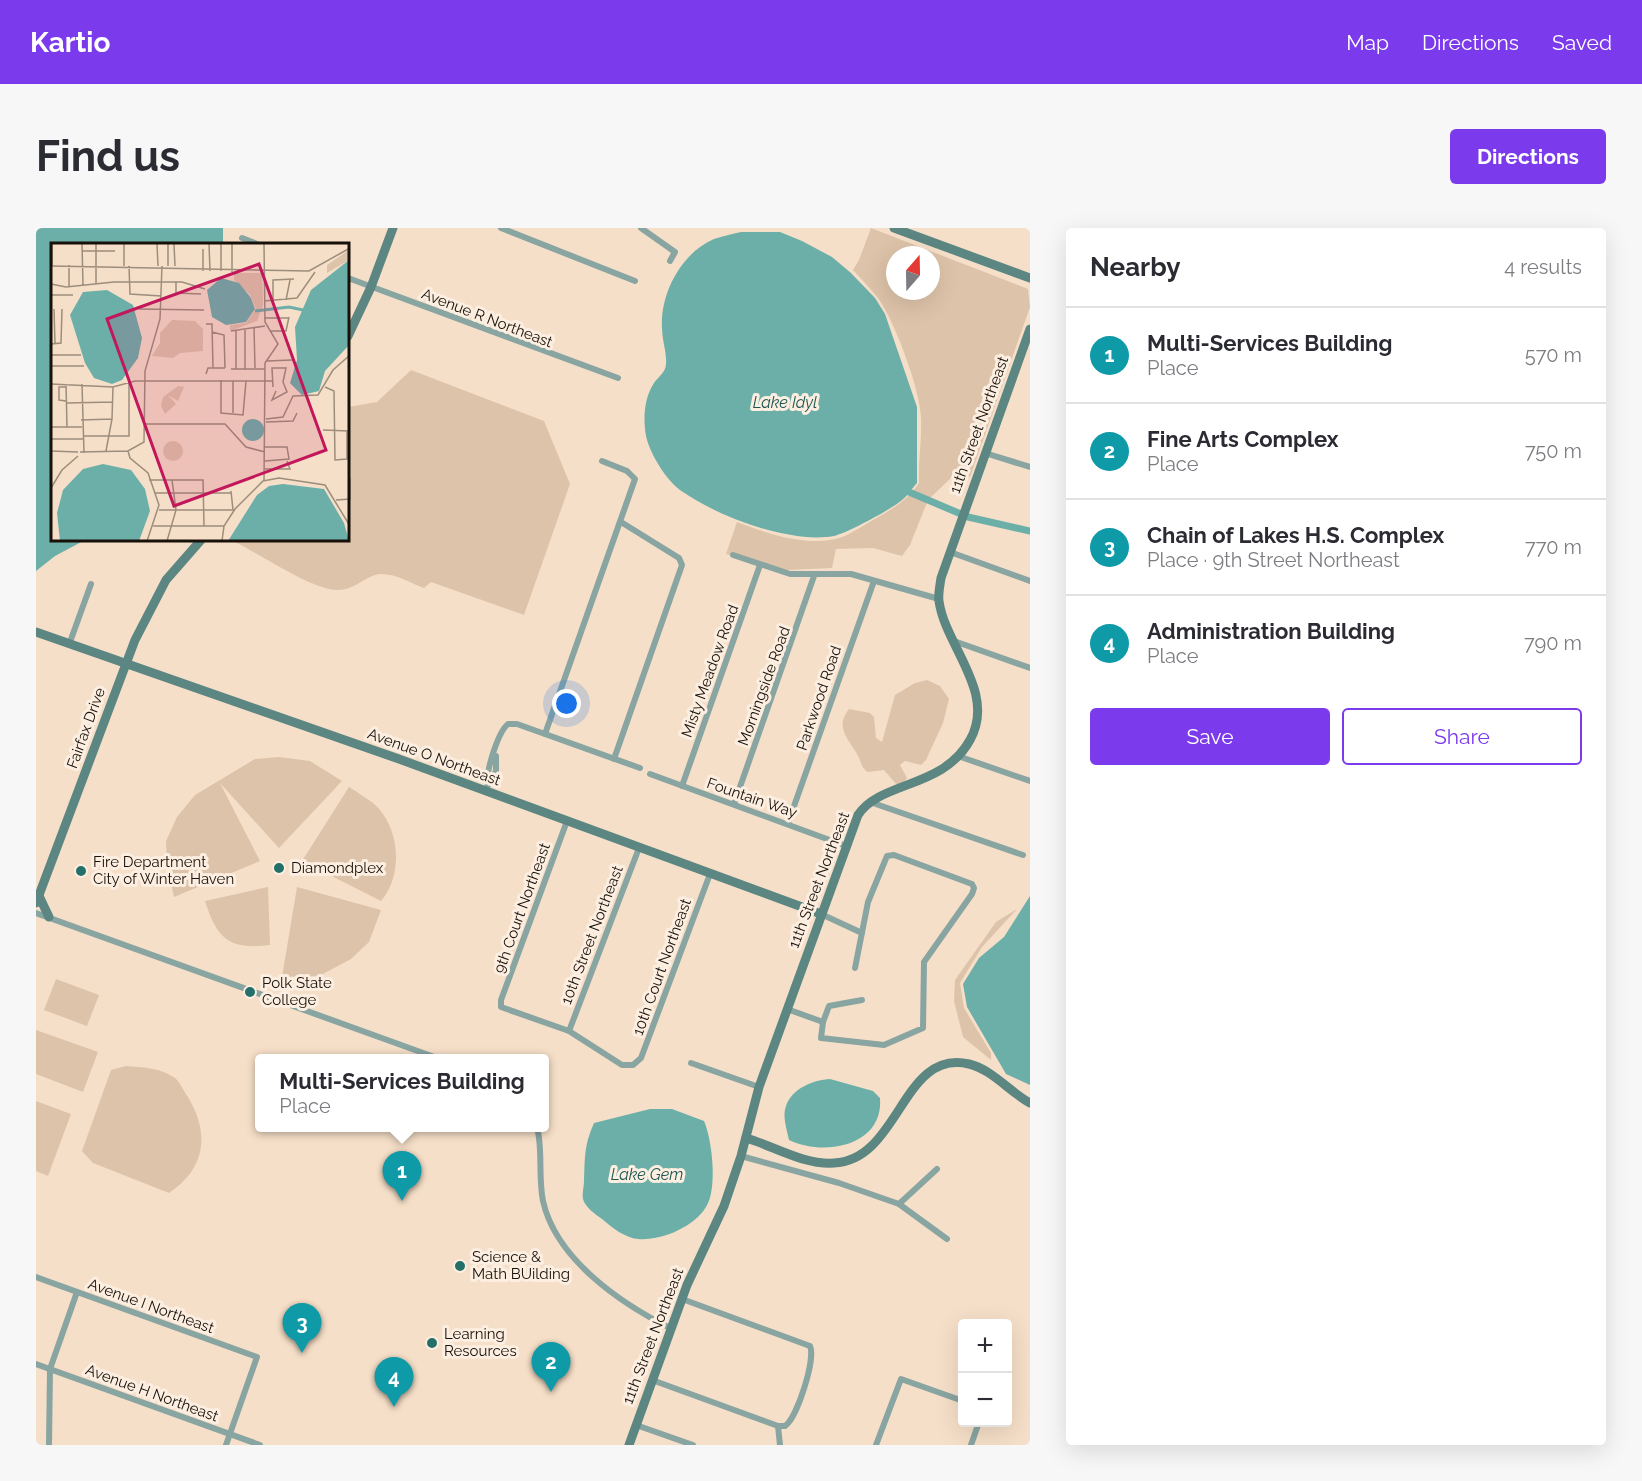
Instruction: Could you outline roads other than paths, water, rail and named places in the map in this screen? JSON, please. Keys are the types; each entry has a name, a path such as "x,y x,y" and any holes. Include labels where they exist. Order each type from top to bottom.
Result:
{"street":[{"path":"350,332 371,287 393,228"},
{"path":"501,228 635,281"},
{"path":"641,228 671,246 675,252 670,261"},
{"path":"894,228 1030,278"},
{"path":"242,238 254,243"},
{"name":"Avenue R Northeast","path":"350,279 618,378"},
{"name":"11th Street Northeast","path":"629,1445 681,1299 724,1206 741,1156 759,1087 858,815 870,802 945,768 958,756 974,731 977,707 974,686 939,599 941,578 1030,329"},
{"path":"985,453 1030,467"},
{"path":"545,734 635,479 627,471 602,461"},
{"path":"614,759 682,565 679,558 621,522"},
{"name":"Fairfax Drive","path":"37,899 126,662 159,592 175,569 199,542"},
{"path":"950,552 1030,581"},
{"path":"733,555 790,574 814,576 851,574 939,599"},
{"name":"Misty Meadow Road","path":"682,786 760,565"},
{"name":"Morningside Road","path":"734,804 814,576"},
{"name":"Parkwood Road","path":"788,823 874,581"},
{"path":"70,642 91,584"},
{"name":"Avenue O Northeast","path":"36,633 70,642 487,788 639,848 821,914"},
{"path":"954,641 1030,668"},
{"path":"487,788 496,771 495,749 500,734 508,724 545,734 640,768"},
{"path":"958,756 1030,781"},
{"name":"Fountain Way","path":"650,774 846,846"},
{"path":"870,802 1023,855"},
{"name":"9th Court Northeast","path":"567,820 501,1007 569,1032"},
{"name":"10th Street Northeast","path":"569,1032 639,848"},
{"path":"855,968 868,902 887,856 894,855 972,884 974,888 924,962 923,1028 884,1045 821,1038 823,1022 829,1005 862,1000"},
{"name":"10th Court Northeast","path":"569,1032 622,1065 633,1065 642,1058 710,874"},
{"path":"37,899 49,917"},
{"path":"36,913 423,1054"},
{"path":"821,914 862,933"},
{"path":"787,1009 823,1022"},
{"path":"691,1063 759,1087"},
{"path":"746,1138 811,1161 841,1163 857,1158 873,1146 914,1087 928,1073 952,1063 976,1066 1030,1104"},
{"path":"537,1132 539,1181 544,1204 555,1228 573,1255 615,1297 638,1313 670,1328"},
{"path":"741,1156 838,1183 899,1204 947,1239"},
{"path":"899,1204 938,1169"},
{"name":"Avenue I Northeast","path":"36,1277 257,1357 230,1434"},
{"path":"49,1445 50,1369 77,1292"},
{"path":"652,1380 778,1426 785,1426 793,1418 814,1357 810,1346 681,1299"},
{"name":"Avenue H Northeast","path":"36,1364 260,1445"},
{"path":"876,1445 901,1380 958,1399"},
{"name":"11th Street Northeast","path":"636,1425 693,1445"},
{"path":"778,1426 780,1445"},
{"path":"971,1445 977,1427"},
{"path":"226,1445 230,1434"}],"water":[{"path":"36,228 223,228 223,243 51,243 51,542 81,542 55,556 36,571"},
{"name":"Lake Idyl","path":"741,232 780,232 832,257 851,273 875,298 885,314 917,407 917,483 904,498 889,509 859,526 834,536 797,536 776,532 716,511 683,492 671,482 660,467 648,443 645,409 648,395 666,367 662,315 669,289 683,264 702,245 714,239"},
{"path":"1030,896 1030,1085 1006,1074 967,1007 963,984 979,958 1004,937"},
{"path":"830,1079 873,1091 880,1098 879,1114 872,1127 862,1137 834,1147 803,1145 789,1140 784,1114 793,1094 804,1086"},
{"name":"Lake Gem","path":"650,1109 672,1109 704,1121 711,1151 712,1188 706,1207 694,1221 657,1238 638,1239 618,1232 593,1213 584,1202 585,1158 588,1138 594,1123"}],"waterway":[{"path":"909,492 968,517 1030,531"}],"place":[{"name":"Diamondplex","path":"279,868"},
{"name":"Fire Department City of Winter Haven","path":"81,871"},
{"name":"Polk State College","path":"250,992"},
{"name":"Multi-Services Building","path":"402,1201"},
{"name":"Science & Math BUilding","path":"460,1266"},
{"name":"Learning Resources","path":"432,1343"},
{"name":"Chain of Lakes H.S. Complex","path":"302,1353"},
{"name":"Fine Arts Complex","path":"551,1392"},
{"name":"Administration Building","path":"394,1407"}]}
